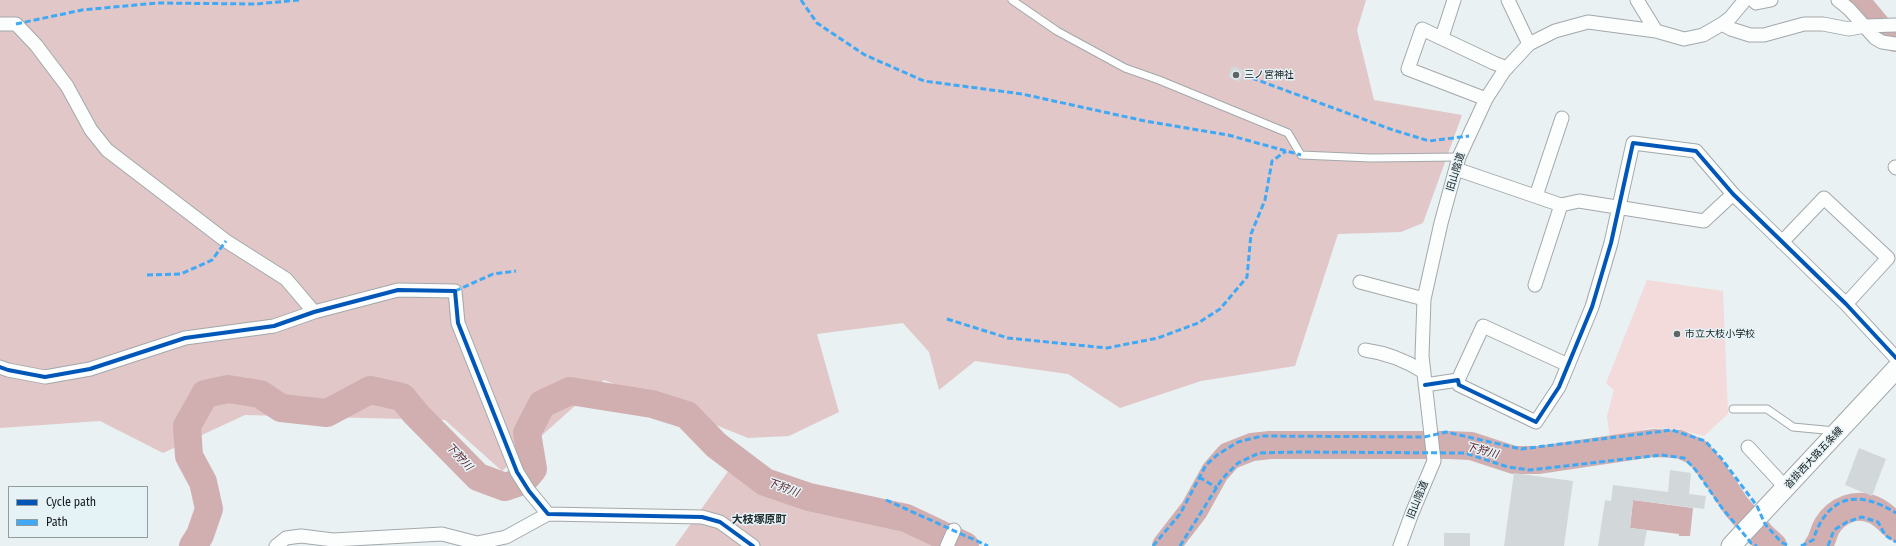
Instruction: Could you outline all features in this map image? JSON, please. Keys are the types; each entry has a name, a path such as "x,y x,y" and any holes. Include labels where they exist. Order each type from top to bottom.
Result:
{"main road":[{"name":"沓掛西大路五条線","path":"1731,546 1839,432 1896,369"}],"street":[{"path":"1442,37 1454,0"},
{"path":"1508,0 1529,44"},
{"path":"1637,0 1656,31"},
{"name":"旧山陰道","path":"1400,546 1434,461 1422,356 1424,298 1441,223 1457,163 1486,99 1507,68 1529,44 1555,31 1588,22 1656,31 1684,39 1703,35 1722,24 1730,18 1746,0"},
{"path":"1746,0 1756,3 1771,0"},
{"path":"1838,0 1849,9 1875,38 1882,42 1896,44"},
{"path":"0,24 16,24 36,46 67,86 91,130 107,150 226,241 286,279 314,312"},
{"path":"1722,24 1731,30 1750,35 1764,35 1804,24 1823,24 1850,29 1865,26 1896,26"},
{"path":"1486,99 1408,69 1422,29 1507,68"},
{"path":"1536,196 1562,118"},
{"path":"1458,380 1460,386 1536,422 1559,387 1592,307 1612,243 1633,143 1696,151 1733,194 1846,304 1896,358"},
{"path":"1457,163 1561,205 1579,201 1620,206 1704,221 1733,194"},
{"path":"1782,242 1824,198 1888,258 1846,304"},
{"path":"1535,285 1561,205"},
{"path":"1360,282 1424,298"},
{"path":"0,367 45,378 90,369 185,338 274,326 314,312 398,290 455,291 458,323 517,472 529,491 548,514"},
{"path":"1458,380 1483,326 1568,365"},
{"path":"1365,350 1382,352 1406,360 1424,379 1458,380"},
{"path":"1748,447 1786,488"},
{"path":"276,546 286,538 300,536 334,540 442,534 477,543 506,537 548,514 702,517 720,522 753,546"},
{"path":"947,546 954,531"}],"lane":[{"path":"1012,0 1057,32 1125,68 1159,80 1288,133 1301,155 1457,163"},
{"path":"1733,409 1767,409 1793,426 1839,432"}],"shaded area":[{"path":"0,0 1366,0 1357,30 1374,100 1462,115 1423,223 1401,232 1338,234 1295,366 1201,381 1120,408 1068,374 975,361 939,390 929,352 903,323 817,334 839,412 789,436 748,438 604,380 502,471 445,420 245,415 163,453 100,421 0,428"},
{"path":"1647,280 1723,291 1728,414 1704,436 1677,429 1649,428 1610,439 1607,416 1614,390 1606,383"},
{"path":"729,470 951,546 675,546"},
{"path":"1633,500 1693,508 1690,536 1679,536 1679,534 1630,528"}],"building":[{"path":"1232,66 1244,70 1240,82 1228,77"},
{"path":"1859,448 1886,459 1872,496 1845,485"},
{"path":"1670,470 1691,473 1689,494 1706,496 1704,509 1633,500 1630,528 1647,530 1644,546 1598,546 1605,500 1611,501 1613,485 1668,492"},
{"path":"1514,473 1573,481 1564,546 1504,546"},
{"path":"1444,533 1470,533 1470,546 1444,546"}],"waterway":[{"path":"1855,0 1883,34 1896,38"},
{"name":"下狩川","path":"193,546 200,535 209,509 203,482 189,456 187,426 205,394 228,389 260,394 281,408 327,413 370,390 402,397 416,414 478,477 505,487 523,481 533,469 527,433 542,404 570,391 652,404 687,415 716,445 765,482 809,497 906,518 965,546"},
{"name":"下狩川","path":"1166,546 1194,510 1215,472 1229,456 1252,447 1270,445 1449,445 1471,446 1514,460 1539,460 1653,443 1679,444 1697,452 1713,471 1736,506 1761,535 1773,546"},
{"name":"下狩川","path":"1818,546 1831,520 1842,512 1854,507 1867,508 1877,511 1896,527"}],"marked path":[{"path":"16,24 82,10 157,3 256,4 299,0"},
{"path":"801,0 817,23 865,55 924,81 1022,94 1145,121 1228,135 1301,155"},
{"path":"1252,78 1393,130 1429,141 1469,136"},
{"path":"947,319 1008,338 1107,348 1158,338 1198,323 1220,309 1247,277 1251,234 1265,200 1272,161 1286,151"},
{"path":"147,275 181,274 212,260 226,241"},
{"path":"455,291 493,274 516,271"},
{"path":"1153,546 1180,514 1206,465 1217,455 1238,442 1262,436 1424,437 1446,432 1521,449 1672,430 1705,441 1721,458 1757,506 1765,524 1781,542 1789,546"},
{"path":"1180,546 1222,479 1238,463 1259,453 1298,452 1465,453 1508,467 1530,470 1661,455 1684,458 1695,469 1722,508 1751,543 1757,546"},
{"path":"1199,477 1217,488"},
{"path":"1801,546 1813,540 1819,525 1827,513 1836,505 1846,501 1857,499 1869,501 1882,505 1896,513"},
{"path":"886,500 988,546"},
{"path":"1828,546 1834,530 1847,522 1862,517 1878,522 1885,535 1896,542"}],"cycle path":[{"path":"1425,385 1458,380 1459,385 1536,422 1559,387 1592,307 1611,243 1633,143 1696,151 1733,194 1846,304 1896,358"},
{"path":"0,367 45,377 90,369 185,338 274,326 314,312 398,290 455,291 458,323 517,472 529,491 548,514 702,517 720,522 753,546"}],"place":[{"name":"三ノ宮神社","path":"1236,75"},
{"name":"市立大枝小学校","path":"1677,334"}],"district":[{"name":"大枝塚原町","path":"759,520"}]}
